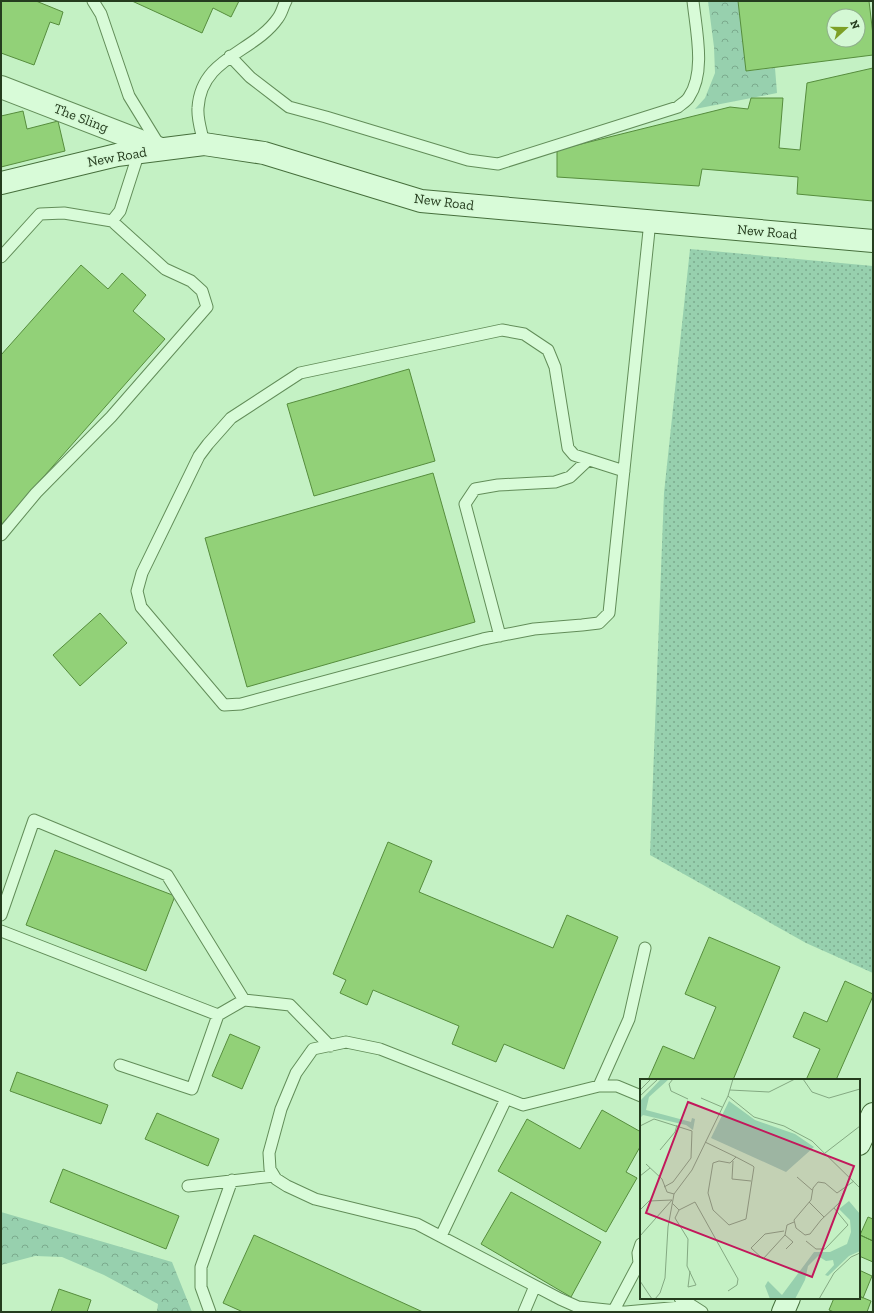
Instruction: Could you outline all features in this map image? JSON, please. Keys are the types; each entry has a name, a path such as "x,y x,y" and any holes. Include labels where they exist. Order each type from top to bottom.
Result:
{"street":[{"name":"The Sling","path":"1,87 161,149"},
{"name":"New Road","path":"1,183 117,155 204,144 264,153 421,201 873,241"},
{"path":"860,1142 873,1114"},
{"path":"783,1312 789,1299"}],"lane":[{"path":"93,1 101,14 129,96 161,149"},
{"path":"204,144 198,110 200,91 210,74 230,56 270,27 279,17 286,1"},
{"path":"230,56 250,77 289,108 326,117 468,160 498,164 678,107 689,98 698,80 699,62 693,1"},
{"path":"112,222 120,211 139,152"},
{"path":"1,258 40,214 64,213 112,222 165,269 191,281 202,291 207,307 111,417 36,493 1,535"},
{"path":"624,471 574,455 568,448 555,367 548,350 524,334 502,330 300,373 231,418 199,456 142,573 138,591 141,607 224,705 241,704 475,641 534,629 582,626 599,623 609,613 624,471 650,221"},
{"path":"500,636 466,504 475,489 498,485 555,482 570,476 588,460"},
{"path":"1,915 34,820 167,875 244,1000"},
{"path":"1,931 218,1015"},
{"path":"599,1086 629,1019 645,948"},
{"path":"120,1065 192,1089 218,1015 244,1000 290,1005 330,1046"},
{"path":"640,1096 617,1086 599,1086 523,1105 380,1049 346,1042 313,1049 296,1073 281,1110 269,1153 270,1169 274,1176 286,1186 315,1199 417,1224 578,1307 626,1312 692,1306"},
{"path":"441,1236 506,1099"},
{"path":"188,1186 274,1176"},
{"path":"210,1312 201,1287 201,1267 232,1180"},
{"path":"614,1310 640,1264 638,1253 640,1247"},
{"path":"524,1312 535,1286"},
{"path":"682,1299 702,1312"}],"green space":[{"path":"708,1 738,1 747,71 775,68 777,93 695,109 705,98 715,73 714,47"},
{"path":"690,249 873,266 873,973 806,943 650,855 664,493"},
{"path":"1,1212 172,1262 192,1312 157,1312 158,1304 104,1275 62,1257 35,1256 1,1265"}],"building":[{"path":"1,1 36,1 63,12 59,25 50,22 34,65 1,53"},
{"path":"132,1 239,1 231,17 213,8 202,33"},
{"path":"738,1 869,1 873,35 873,55 746,71"},
{"path":"873,68 873,201 797,194 798,177 702,169 699,186 557,177 557,150 730,107 748,109 751,98 783,98 779,148 800,150 807,83"},
{"path":"23,111 27,129 58,121 65,151 1,167 1,116"},
{"path":"81,265 108,289 122,273 146,295 133,311 165,339 1,525 1,355"},
{"path":"409,369 435,461 314,496 287,404"},
{"path":"433,473 475,622 247,687 205,538"},
{"path":"100,613 127,643 80,686 53,655"},
{"path":"388,842 432,861 419,892 553,948 567,915 618,937 564,1069 504,1044 496,1062 452,1044 459,1026 373,990 367,1005 340,993 346,980 333,974"},
{"path":"55,850 175,896 146,971 26,925"},
{"path":"709,937 780,967 733,1079 648,1079 663,1046 694,1059 716,1007 685,994"},
{"path":"845,981 873,994 836,1079 806,1079 820,1049 793,1037 804,1012 827,1022"},
{"path":"230,1034 260,1047 242,1089 212,1076"},
{"path":"17,1072 108,1105 101,1124 10,1091"},
{"path":"602,1110 640,1131 640,1147 626,1172 637,1178 606,1232 498,1171 527,1119 580,1149"},
{"path":"157,1113 219,1139 208,1166 145,1139"},
{"path":"63,1169 179,1216 166,1249 50,1202"},
{"path":"511,1192 601,1242 571,1297 481,1244"},
{"path":"868,1217 873,1219 873,1241 860,1235"},
{"path":"254,1235 423,1312 243,1312 223,1303"},
{"path":"860,1235 873,1241 873,1262 860,1256"},
{"path":"860,1270 872,1276 863,1298 860,1296"},
{"path":"59,1289 91,1300 87,1312 51,1312"},
{"path":"860,1296 871,1301 867,1312 834,1312 829,1310 834,1299 860,1299"}]}
